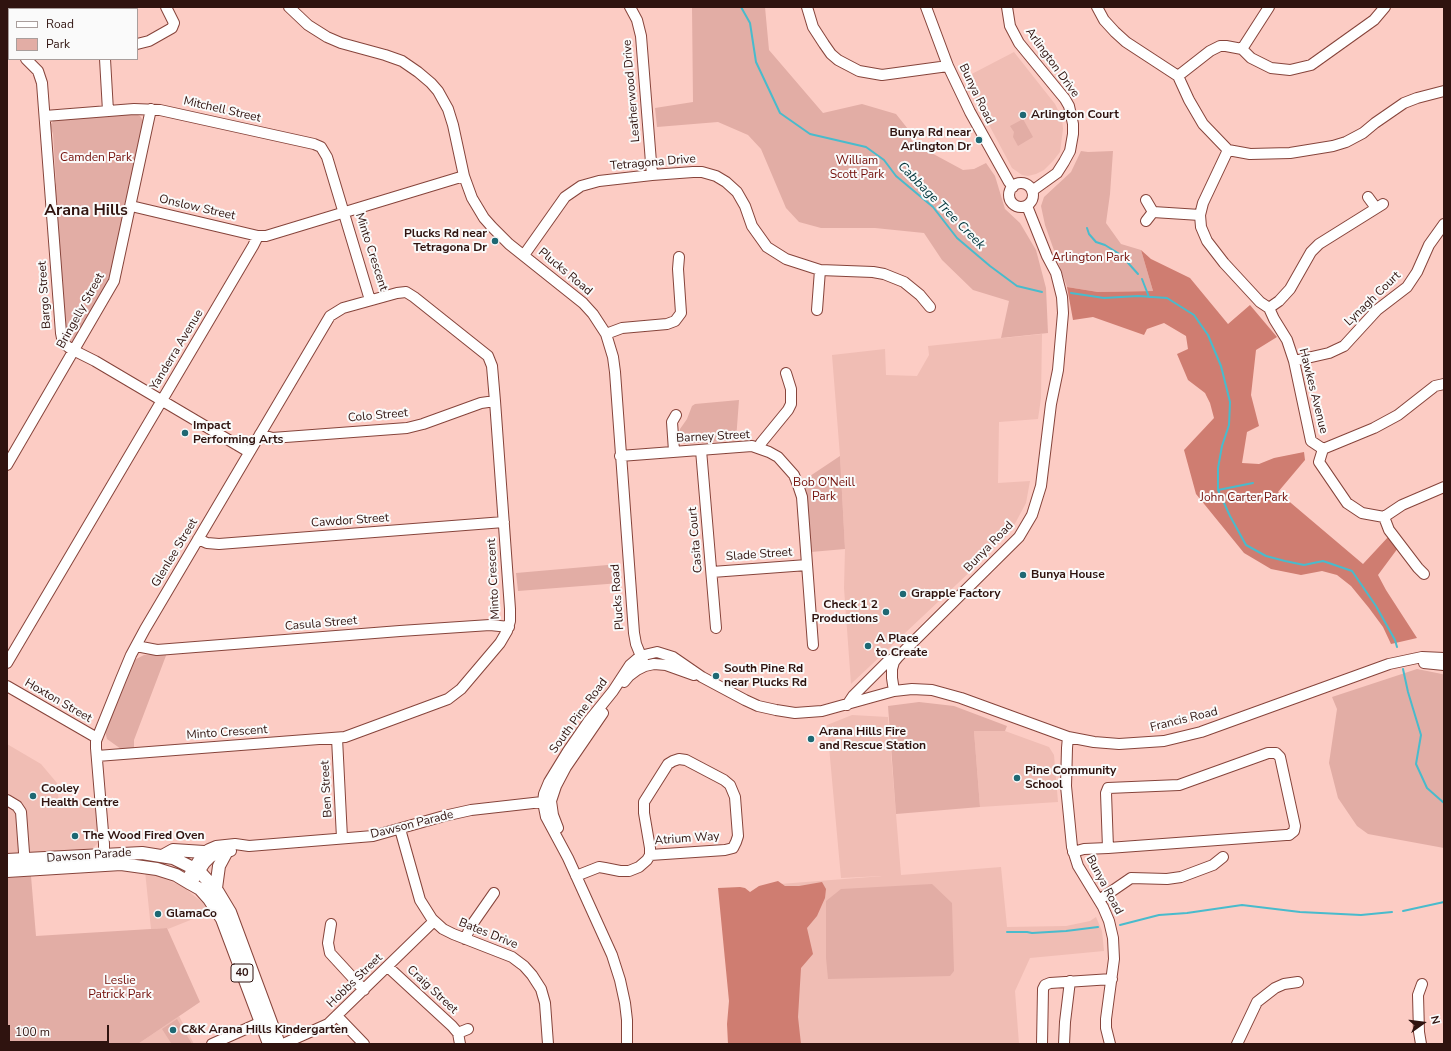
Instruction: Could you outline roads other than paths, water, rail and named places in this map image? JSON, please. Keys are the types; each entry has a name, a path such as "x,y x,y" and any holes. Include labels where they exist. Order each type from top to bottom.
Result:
{"main road":[{"path":"164,856 173,850 204,852"},
{"path":"216,888 219,866 227,851"},
{"name":"Dawson Parade","path":"7,871 25,865 101,859 137,852 164,856 181,861 196,870"},
{"name":"Dawson Parade","path":"101,859 121,864 143,866 166,872 189,882"},
{"name":"Dawson Parade","path":"7,860 25,865"},
{"name":"40","path":"196,870 216,888 230,912 265,1020 269,1044"},
{"name":"40","path":"189,882 200,889 209,899 222,919 265,1020 280,1044"}],"street":[{"path":"138,44 149,41 176,27 166,7"},
{"name":"Plucks Road","path":"289,7 308,26 327,37 341,43 402,61 431,83 448,109 464,176 472,198 484,218 500,235 583,303 593,314 606,334 613,357 634,633 645,666"},
{"name":"Leatherwood Drive","path":"630,7 637,20 641,36 652,175"},
{"path":"807,7 814,27 831,54 838,60 859,71 882,75 948,66"},
{"name":"Bunya Road","path":"926,7 948,66 970,112 1013,187"},
{"name":"Arlington Drive","path":"1007,7 1010,26 1019,42 1065,99 1069,106 1073,124 1070,150 1064,162 1057,173 1032,191"},
{"path":"1097,7 1104,20 1126,42 1178,76 1202,124 1228,150 1250,154 1283,153 1333,146 1346,142 1363,133 1375,122 1404,103 1444,91"},
{"path":"1242,49 1269,7"},
{"path":"1178,76 1210,51 1220,46 1242,49 1251,58 1271,68 1290,70 1303,68 1319,61 1374,20 1385,7"},
{"name":"Bargo Street","path":"27,60 34,66 41,77 42,83 63,343 74,351 95,361 249,452"},
{"path":"104,60 108,111"},
{"name":"Mitchell Street","path":"45,116 151,109 168,111 314,144 321,147 327,156 344,213"},
{"name":"Bringelly Street","path":"7,464 114,281 151,109"},
{"path":"1152,212 1200,215 1208,193 1228,150"},
{"name":"Tetragona Drive","path":"524,255 565,197 581,186 599,181 652,175 702,172 716,176 726,182 737,192 745,206 752,226 766,247 786,259 820,270 873,272 884,274 904,282 920,295 930,307"},
{"path":"258,236 271,235 464,176"},
{"path":"1016,185 1027,185 1032,191 1033,198 1030,204 1019,207 1013,204 1010,197 1013,187 1016,185"},
{"path":"1269,308 1290,289 1311,252 1319,244 1380,206 1368,197"},
{"path":"1146,200 1152,212"},
{"name":"Onslow Street","path":"131,206 258,236"},
{"name":"Bunya Road","path":"894,691 892,669 894,662 1019,537 1032,515 1041,486 1051,404 1058,370 1064,314 1062,297 1056,274 1047,256 1027,206"},
{"path":"1146,221 1152,212"},
{"name":"Minto Crescent","path":"97,756 337,738 354,734 452,697 461,689 500,643 509,627 510,609 491,362 484,352 410,294 401,292 370,300 344,213"},
{"name":"Hawkes Avenue","path":"1200,215 1201,227 1207,241 1244,285 1260,302 1269,308 1287,340 1294,361 1311,442 1323,449 1319,462 1347,503 1362,513 1384,517"},
{"name":"Lynagh Court","path":"1294,361 1329,353 1344,346 1377,310 1407,287 1417,272 1428,245 1444,224"},
{"name":"Yanderra Avenue","path":"7,663 258,236"},
{"path":"606,334 622,328 667,324 675,321 681,313 678,269 679,257"},
{"path":"817,310 820,270"},
{"name":"Glenlee Street","path":"101,859 104,842 97,756 97,738 136,646 330,316 343,308 370,300"},
{"path":"758,448 761,442 788,410 791,404 791,389 786,373"},
{"path":"1323,449 1374,428 1398,415 1435,386 1444,384"},
{"name":"Colo Street","path":"260,434 272,438 407,428 423,424 481,403 495,401"},
{"path":"674,452 672,422 676,415"},
{"name":"Barney Street","path":"620,456 752,446 778,457 794,475 802,497 813,645"},
{"name":"Casita Court","path":"701,450 716,628"},
{"path":"1424,574 1389,530 1384,517 1402,505 1444,486"},
{"name":"Cawdor Street","path":"198,539 207,543 220,544 504,522"},
{"name":"Slade Street","path":"712,572 807,565"},
{"name":"Casula Street","path":"136,646 157,650 407,630 490,625 509,627"},
{"name":"South Pine Road","path":"627,1044 627,1020 620,980 612,955 568,858 546,817 547,802 544,794 548,782 568,751 588,722 613,691 630,665 641,656 653,652 667,654 702,677 745,700 773,710 787,712 822,711 847,705"},
{"name":"Bunya Road","path":"847,705 853,696 888,661 898,657"},
{"name":"Francis Road","path":"847,705 894,691 912,689 932,690 950,694 1068,737 1094,742 1119,744 1164,741 1201,732 1397,662 1422,657 1444,658"},
{"name":"Francis Road","path":"1408,661 1444,665"},
{"name":"South Pine Road","path":"547,802 553,794 561,776 630,676 645,666 666,664 702,677"},
{"name":"Hoxton Street","path":"7,686 97,738"},
{"name":"Bunya Road","path":"1068,737 1066,786 1073,852 1078,866 1099,900 1109,921 1113,938 1114,959 1106,1019 1106,1028 1110,1044"},
{"name":"Ben Street","path":"337,738 342,838"},
{"path":"1073,852 1084,849 1108,848 1289,835 1294,831 1295,826 1280,757 1276,753 1268,753 1179,785 1108,788 1106,793 1108,848"},
{"name":"Atrium Way","path":"576,876 599,867 622,872 631,871 643,865 650,855 643,810 644,804 647,796 670,763 678,759 686,760 724,780 730,785 735,797 738,836 733,848 725,850 650,855"},
{"path":"7,800 17,806 21,812 25,865"},
{"name":"Dawson Parade","path":"196,870 211,856 249,846 372,836 444,816 476,809 547,802"},
{"name":"Bates Drive","path":"400,828 420,900 434,921 447,931 509,955 522,963 530,972 541,989 545,1003 548,1044"},
{"name":"Dawson Parade","path":"189,882 204,852 210,848 235,844 249,846"},
{"path":"1099,900 1131,878 1167,879 1181,877 1213,865 1224,857"},
{"path":"465,939 471,926 494,894"},
{"name":"Hobbs Street","path":"283,1044 323,1027 364,990 434,921"},
{"path":"330,924 328,946 330,953 364,990"},
{"name":"Craig Street","path":"388,967 452,1026 458,1033 460,1044"},
{"path":"1042,1044 1043,989 1045,985 1070,981 1112,979"},
{"path":"1064,1044 1070,981"},
{"path":"1237,1044 1257,1002 1275,988 1284,984 1298,982"},
{"path":"1421,1044 1418,995 1422,984"},
{"path":"336,1016 364,1044"},
{"path":"212,1044 265,1020"},
{"name":"Craig Street","path":"458,1033 468,1029"}],"waterway":[{"name":"Cabbage Tree Creek","path":"741,7 750,23 756,62 780,113 810,134 866,147 884,160 896,176 933,207 957,238 990,266 1017,286 1042,292"},
{"path":"1087,228 1089,234 1096,242 1105,245 1121,255 1138,274"},
{"path":"1142,279 1149,297"},
{"name":"Cabbage Tree Creek","path":"1071,293 1104,298 1138,296 1167,298 1194,315 1208,335 1221,366 1230,402 1229,425 1222,446 1218,468 1218,490 1246,545 1266,556 1285,561 1304,565 1323,561 1352,571 1376,606 1395,640 1397,647"},
{"path":"1218,490 1253,483"},
{"name":"Cabbage Tree Creek","path":"1403,669 1408,692 1421,735 1416,764 1427,788 1444,803"},
{"path":"1403,911 1444,902"},
{"path":"1120,925 1159,915 1187,913 1242,905 1300,912 1361,915 1392,912"},
{"path":"1007,932 1032,933 1098,927"}],"place":[{"name":"Arlington Court","path":"1023,115"},
{"name":"Bunya Rd near Arlington Dr","path":"979,140"},
{"name":"Plucks Rd near Tetragona Dr","path":"495,241"},
{"name":"Impact Performing Arts","path":"185,433"},
{"name":"Bunya House","path":"1023,575"},
{"name":"Grapple Factory","path":"903,594"},
{"name":"Check 1 2 Productions","path":"886,612"},
{"name":"A Place to Create","path":"868,646"},
{"name":"South Pine Rd near Plucks Rd","path":"716,676"},
{"name":"Arana Hills Fire and Rescue Station","path":"811,739"},
{"name":"Pine Community School","path":"1017,778"},
{"name":"Cooley Health Centre","path":"33,796"},
{"name":"The Wood Fired Oven","path":"75,836"},
{"name":"GlamaCo","path":"158,914"},
{"name":"C&K Arana Hills Kindergarten","path":"173,1030"}],"district":[{"name":"Arana Hills","path":"86,211"}],"park label":[{"name":"Camden Park","path":"96,158"},
{"name":"William Scott Park","path":"857,168"},
{"name":"Arlington Park","path":"1091,258"},
{"name":"Bob O'Neill Park","path":"824,490"},
{"name":"John Carter Park","path":"1244,498"},
{"name":"Leslie Patrick Park","path":"120,988"}]}
